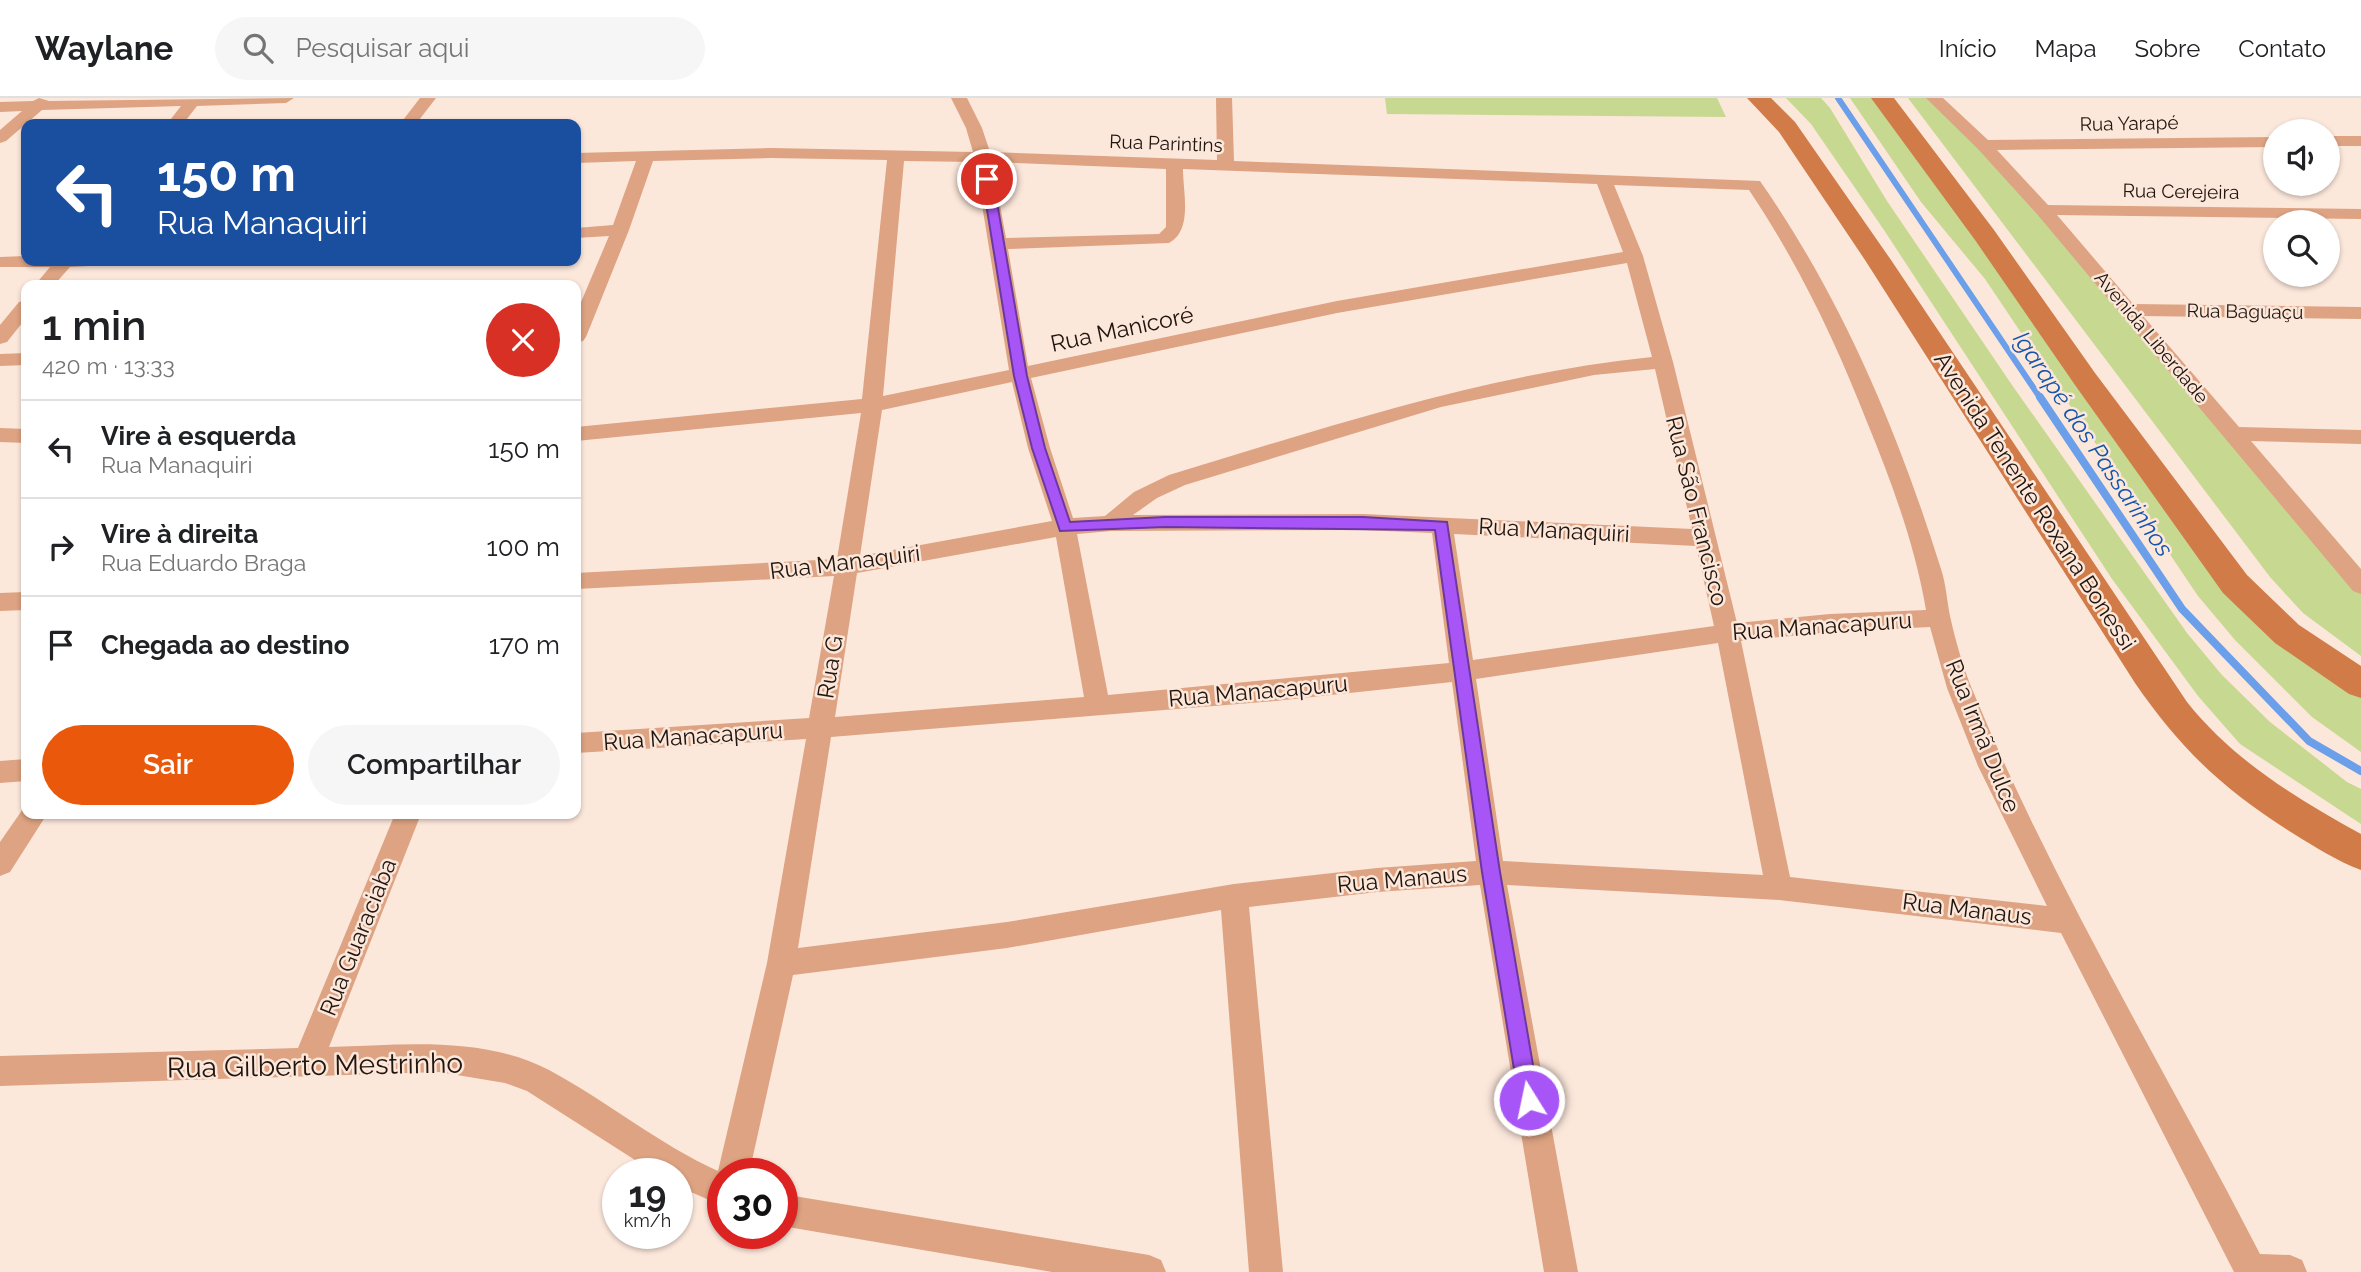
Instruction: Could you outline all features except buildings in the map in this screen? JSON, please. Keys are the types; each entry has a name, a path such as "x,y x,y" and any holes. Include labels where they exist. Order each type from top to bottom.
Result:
{"street":[{"path":"0,107 42,102 286,98"},
{"path":"412,119 428,98"},
{"path":"959,98 974,128 983,157 1020,376 1039,448 1065,527 1098,705"},
{"path":"1224,98 1226,166"},
{"name":"Avenida Tenente Roxana Bonessi","path":"1758,98 1787,127 1870,249 2147,673 2184,724 2234,772 2289,814 2361,853"},
{"path":"1882,98 1985,235 2085,379 2235,584 2287,634 2361,684"},
{"name":"Avenida Liberdade","path":"1934,98 1984,145 2043,210 2361,585"},
{"path":"180,119 194,99"},
{"path":"22,119 42,102"},
{"path":"0,138 21,120"},
{"path":"2340,141 2361,141"},
{"name":"Rua Yarapé","path":"1984,145 2263,142"},
{"name":"Rua Parintins","path":"581,158 771,153 983,157 1754,185"},
{"name":"Rua G","path":"737,1158 781,963 872,405 896,155"},
{"path":"581,310 585,289 620,230 646,156"},
{"path":"999,244 1163,239 1172,234 1175,228 1174,165"},
{"name":"Rua São Francisco","path":"1604,181 1634,256 1662,362 1728,633 1779,888"},
{"name":"Rua Irmã Dulce","path":"1754,185 1783,227 1830,311 1858,373 1899,474 1931,574 1939,618 1959,688 1991,766 2068,921 2252,1271"},
{"name":"Rua Cerejeira","path":"2043,210 2361,214"},
{"path":"581,233 620,230"},
{"name":"Rua Manicoré","path":"581,434 872,405 1350,305 1634,256"},
{"path":"0,262 21,262"},
{"path":"48,280 60,266"},
{"name":"Rua Baguaçu","path":"2130,310 2361,313"},
{"path":"0,338 21,312"},
{"path":"0,360 21,359"},
{"path":"1111,523 1130,503 1149,491 1177,480 1438,401 1594,369 1662,362"},
{"path":"2234,434 2361,437"},
{"path":"0,435 21,436"},
{"name":"Rua Manaquiri","path":"581,581 846,566 1065,527 1111,523 1363,522 1703,538"},
{"path":"1442,525 1491,872 1561,1272"},
{"path":"0,603 21,601"},
{"name":"Rua Manacapuru","path":"581,743 820,728 1275,691 1464,671 1728,633 1830,623 1939,618"},
{"path":"0,772 21,770"},
{"path":"0,864 31,819"},
{"name":"Rua Guaraciaba","path":"308,1061 406,819"},
{"name":"Rua Manaus","path":"781,963 1007,936 1234,896 1377,880 1491,872 1779,888 2068,921"},
{"path":"1234,896 1266,1272"},
{"name":"Rua Gilberto Mestrinho","path":"0,1071 79,1071 439,1058 505,1068 537,1080 679,1170 707,1183"},
{"path":"798,1213 1149,1272"},
{"path":"2252,1271 2290,1272"}],"green space":[{"path":"1385,98 1717,98 1726,117 1387,114"},
{"path":"1786,98 1821,98 1830,108 1887,201 2012,385 2187,633 2222,675 2270,722 2347,782 2361,789 2361,824 2240,744 2198,696 2112,579 1884,230 1811,124"},
{"path":"1850,98 1874,98 2167,497 2361,693 2361,752 2312,717 2235,640 2198,596 1985,279 1921,202"},
{"path":"1908,98 1929,98 1980,143 2361,589 2361,656 2303,613 2270,577"}],"waterway":[{"name":"Igarapé dos Passarinhos","path":"1838,98 2041,399"},
{"name":"Igarapé dos Passarinhos","path":"2040,397 2182,609 2309,741 2361,771"}],"route":[{"path":"987,179 1020,376 1039,448 1065,527 1165,522 1363,522 1442,525 1491,872 1529,1100"}]}
